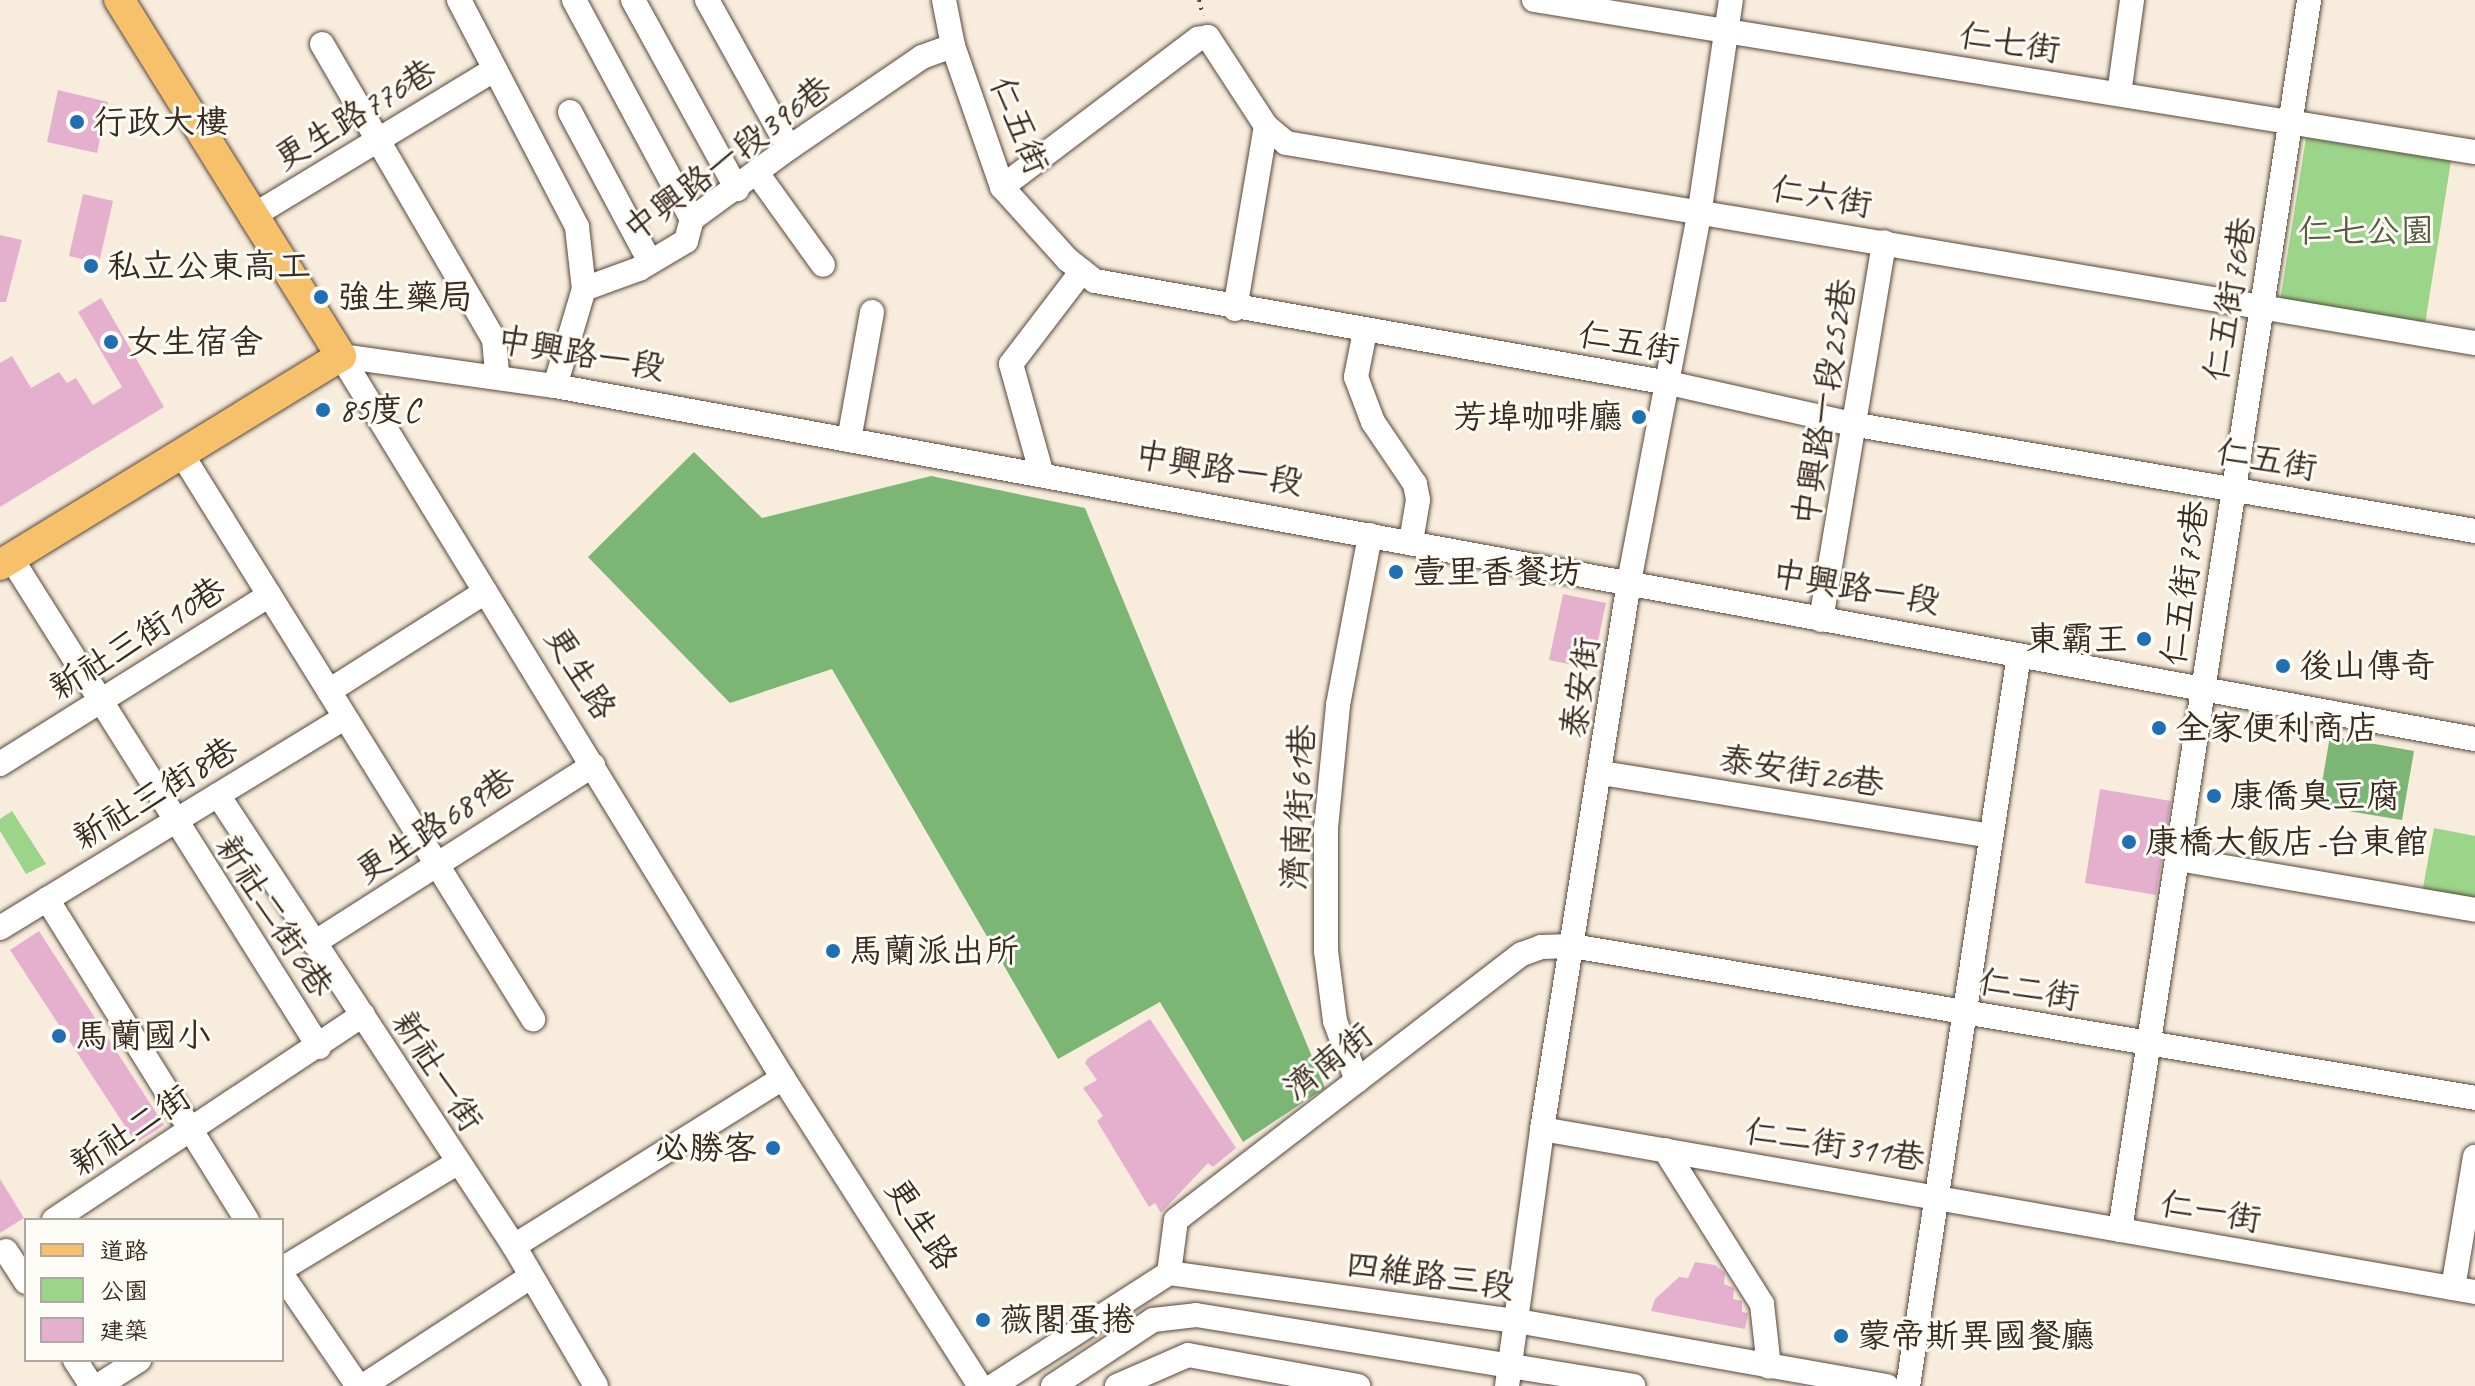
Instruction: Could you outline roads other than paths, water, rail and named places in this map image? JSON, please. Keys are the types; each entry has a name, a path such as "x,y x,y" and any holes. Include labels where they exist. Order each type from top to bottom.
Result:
{"main road":[{"name":"更生路","path":"119,0 251,217 341,356"},
{"path":"6,562 341,356"}],"street":[{"path":"459,0 577,227 584,289 555,386"},
{"path":"574,0 692,219"},
{"path":"633,0 737,189"},
{"path":"707,0 789,148"},
{"name":"仁五街","path":"944,0 953,46 1002,187 1095,281 1235,309 1669,383 1857,425 2475,531"},
{"name":"仁七街","path":"1534,0 2475,152"},
{"name":"泰安街","path":"1508,1375 1542,1129 1602,773 1629,582 1700,209 1731,0"},
{"path":"2119,94 2132,0"},
{"name":"仁五街76巷","path":"2231,487 2263,309 2309,0"},
{"name":"仁六街","path":"1002,187 1198,39 1208,37 1266,126 1286,143 1700,209 2263,309 2475,343"},
{"path":"322,44 381,138 494,339 497,377"},
{"name":"中興路一段396巷","path":"584,289 650,262 686,241 692,219 789,148 922,57 953,46"},
{"name":"更生路776巷","path":"251,217 495,69"},
{"path":"570,112 650,262"},
{"path":"1235,309 1266,126"},
{"path":"757,173 823,265"},
{"name":"中興路一段252巷","path":"1821,620 1857,425 1884,242"},
{"path":"1042,475 1011,364 1082,271"},
{"path":"849,440 872,312"},
{"path":"1365,331 1356,377 1373,422 1415,484 1418,500 1411,542"},
{"name":"中興路一段","path":"341,356 555,386 2475,739"},
{"name":"更生路","path":"341,356 783,1078 980,1386"},
{"path":"181,453 533,1019"},
{"name":"仁五街75巷","path":"2120,1230 2204,689 2231,487"},
{"name":"濟南街61巷","path":"1357,1081 1335,1021 1326,951 1326,828 1338,705 1370,535"},
{"name":"新社二街6巷","path":"6,562 319,1047"},
{"path":"329,691 485,592"},
{"name":"新社三街10巷","path":"0,764 269,595"},
{"name":"仁二街311巷","path":"1542,1129 1935,1197 2019,655"},
{"name":"新社三街8巷","path":"0,928 345,717"},
{"name":"更生路689巷","path":"314,943 593,765"},
{"name":"泰安街26巷","path":"1602,773 1991,836"},
{"name":"新社一街","path":"218,795 514,1246 596,1386"},
{"path":"2178,859 2475,910"},
{"path":"47,899 246,1218"},
{"name":"濟南街","path":"1169,1273 1176,1220 1522,954 1541,947 1572,946"},
{"name":"仁二街","path":"1572,946 2475,1098"},
{"name":"新社二街","path":"57,1218 363,1015"},
{"path":"514,1246 783,1078"},
{"path":"1665,1150 1762,1304 1769,1367"},
{"path":"2464,1290 2475,1157"},
{"path":"284,1271 457,1163"},
{"path":"1908,1386 1935,1197"},
{"name":"仁一街","path":"1935,1197 2464,1290"},
{"path":"11,1248 24,1277"},
{"path":"993,1386 1169,1273"},
{"name":"四維路三段","path":"1169,1273 1517,1321 1887,1386"},
{"path":"284,1275 361,1386 530,1277"},
{"path":"1053,1386 1153,1320 1196,1315 1508,1375 1633,1386"},
{"path":"1117,1386 1188,1355 1358,1386"},
{"path":"76,1362 92,1386"},
{"path":"98,1386 136,1362"}],"place":[{"name":"行政大樓","path":"77,122"},
{"name":"私立公東高工","path":"91,266"},
{"name":"強生藥局","path":"321,297"},
{"name":"女生宿舍","path":"111,342"},
{"name":"85度C","path":"323,410"},
{"name":"芳埠咖啡廳","path":"1639,417"},
{"name":"壹里香餐坊","path":"1396,572"},
{"name":"東霸王","path":"2144,639"},
{"name":"後山傳奇","path":"2283,666"},
{"name":"全家便利商店","path":"2159,728"},
{"name":"康僑臭豆腐","path":"2214,796"},
{"name":"康橋大飯店-台東館","path":"2129,842"},
{"name":"馬蘭派出所","path":"833,951"},
{"name":"馬蘭國小","path":"59,1036"},
{"name":"必勝客","path":"773,1148"},
{"name":"薇閣蛋捲","path":"983,1320"},
{"name":"蒙帝斯異國餐廳","path":"1841,1336"}],"park label":[{"name":"仁七公園","path":"2366,231"}]}
